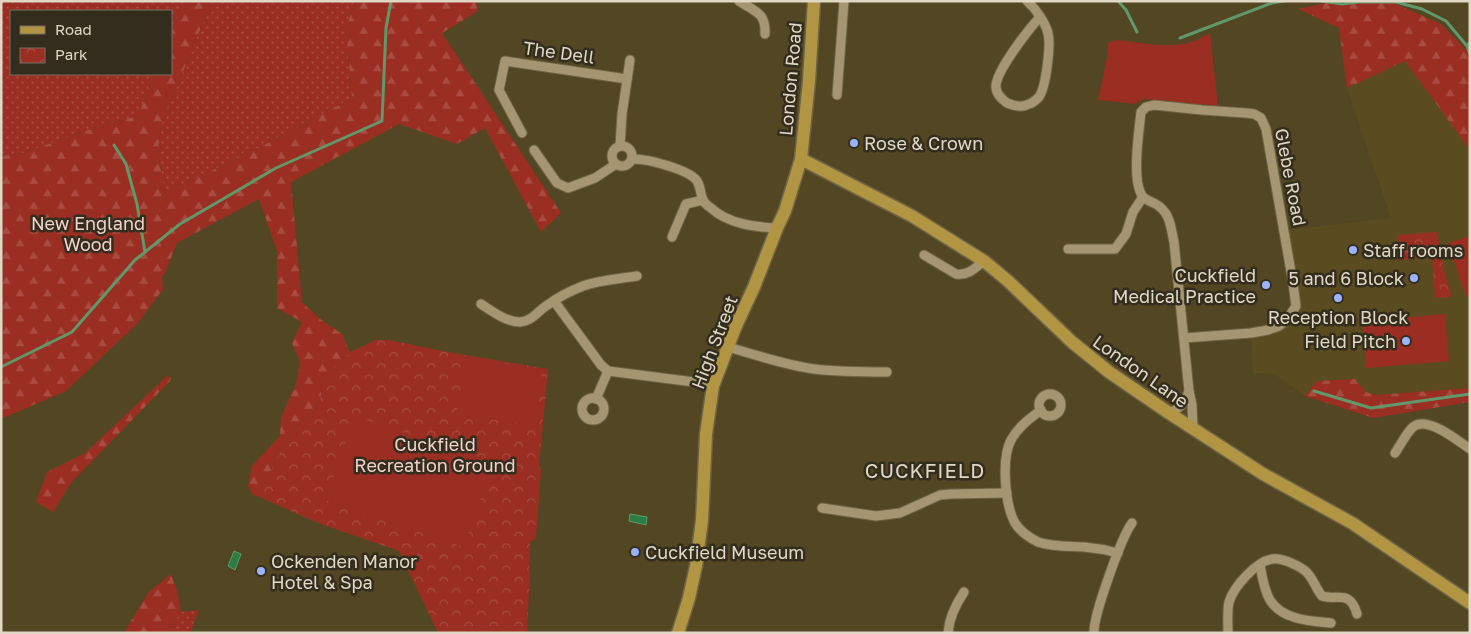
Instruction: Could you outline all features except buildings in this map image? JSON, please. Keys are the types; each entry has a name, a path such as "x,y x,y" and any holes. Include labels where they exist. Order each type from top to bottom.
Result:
{"main road":[{"name":"London Road","path":"801,159 814,1"},
{"name":"High Street","path":"678,633 689,598 696,566 702,520 706,434 713,386 785,211 801,159"},
{"name":"London Lane","path":"801,159 912,216 984,261 1008,281 1072,342 1108,372 1263,474 1352,523 1470,603"}],"street":[{"path":"739,1 761,14 765,24 765,34"},
{"path":"837,95 844,1"},
{"path":"1027,1 1040,17 1048,34 1049,48 1043,86 1039,96 1028,105 1020,107 1012,105 1004,101 998,94 996,81 1026,32 1040,17"},
{"path":"620,146 622,114 630,60"},
{"name":"The Dell","path":"522,133 499,90 505,61 627,79"},
{"name":"Glebe Road","path":"1143,197 1137,180 1136,161 1141,112 1146,107 1154,105 1254,114 1265,123 1296,306 1287,320 1268,330 1184,338"},
{"path":"620,146 630,149 633,155 631,162 626,166 616,164 612,159 615,150 620,146"},
{"path":"534,150 557,183 568,188 595,178 616,164"},
{"path":"632,159 641,158 657,162 690,175 697,180 703,200 711,209 725,218 755,227 777,228"},
{"path":"1068,249 1114,249 1126,234 1133,212 1143,197 1161,207 1170,218 1194,428"},
{"path":"672,237 686,204 703,200"},
{"path":"924,255 956,274 962,275 968,274 984,261"},
{"path":"481,304 494,313 519,322 532,318 554,301 584,286 637,276"},
{"path":"554,301 595,357 608,371 713,386"},
{"path":"728,347 812,369 887,372"},
{"path":"596,399 608,371"},
{"path":"1169,413 1179,409 1186,402 1189,391"},
{"path":"1040,410 1019,428 1009,445 1006,463 1006,493 1015,523 1023,532 1047,544 1098,549 1118,554"},
{"path":"1396,453 1413,427 1424,423 1435,426 1470,449"},
{"path":"822,508 876,516 900,513 940,495 1006,493"},
{"path":"1094,633 1096,615 1118,554 1132,523"},
{"path":"1228,633 1228,608 1234,591 1243,579 1272,558 1278,558 1295,565 1309,574 1322,596 1345,598 1352,604 1357,614"},
{"path":"1260,565 1270,600 1277,607 1290,616 1331,623"},
{"path":"948,633 956,602 964,592"}],"shaded area":[{"path":"1364,1 1389,1 1441,24 1470,61 1470,388 1376,395 1366,392 1355,379 1318,381 1305,396 1274,374 1253,373 1251,333 1268,330 1293,312 1285,230 1391,218 1347,88 1339,28"},
{"path":"630,514 647,517 646,525 629,521"},
{"path":"234,551 241,554 235,570 228,566"}],"green space":[{"path":"1,1 184,1 172,31 172,10 10,10 10,75 155,75 138,116 103,125 23,153 1,156"},
{"name":"New England Wood","path":"184,1 212,1 161,125 158,149 164,193 255,150 352,98 346,29 355,1 476,1 478,11 442,33 561,213 541,232 485,128 457,144 399,124 291,182 302,302 320,319 342,334 350,352 322,380 321,396 317,405 292,432 257,496 253,495 248,486 252,466 280,436 281,417 296,384 300,361 292,343 302,322 277,308 277,251 259,199 177,243 162,277 163,289 137,324 66,391 1,419 1,156 23,153 103,125 138,116 155,75 172,75 172,31"},
{"path":"212,1 355,1 346,29 352,98 255,150 164,193 158,149 161,125"},
{"path":"1335,1 1389,1 1441,24 1470,54 1470,150 1405,61 1347,88 1339,28 1298,9"},
{"path":"1210,33 1218,106 1143,99 1136,104 1098,100 1107,58 1108,43 1115,40 1173,45 1194,41"},
{"path":"1437,232 1444,270 1452,297 1435,298 1432,257 1400,260 1398,235"},
{"path":"1470,236 1470,295 1466,297 1448,243"},
{"name":"Field Pitch","path":"1445,314 1449,361 1366,368 1362,321"},
{"name":"Cuckfield Recreation Ground","path":"376,340 389,340 548,369 539,466 541,470 536,539 530,542 527,633 438,633 399,551 318,523 257,496 292,432 317,405 321,396 322,380 350,352"},
{"path":"466,357 542,370 534,426 457,414"},
{"path":"167,376 171,377 170,381 71,483 53,512 36,502 47,472 85,453"},
{"path":"1355,379 1366,392 1376,395 1470,388 1470,402 1373,418 1305,396 1317,381"},
{"path":"354,416 493,462 464,547 326,500"},
{"path":"171,574 178,594 181,612 167,633 124,633 148,593"},
{"path":"199,610 190,633 167,633 181,612"}],"waterway":[{"path":"1,367 72,332 135,260 180,224 276,168 382,121 386,28 391,1"},
{"path":"1118,1 1126,10 1137,32"},
{"path":"1180,38 1272,3 1284,1"},
{"path":"1321,1 1342,4 1396,2 1422,9 1446,21 1467,46"},
{"path":"1470,42 1467,46 1470,54"},
{"path":"114,145 126,164 137,204 145,252"},
{"path":"1314,391 1371,408 1470,394"}],"place":[{"name":"Rose & Crown","path":"854,143"},
{"name":"Staff rooms","path":"1353,250"},
{"name":"5 and 6 Block","path":"1414,278"},
{"name":"Cuckfield Medical Practice","path":"1266,285"},
{"name":"Reception Block","path":"1338,298"},
{"name":"Field Pitch","path":"1406,341"},
{"name":"Cuckfield Museum","path":"635,552"},
{"name":"Ockenden Manor Hotel & Spa","path":"261,571"}],"district":[{"name":"CUCKFIELD","path":"925,470"}]}
